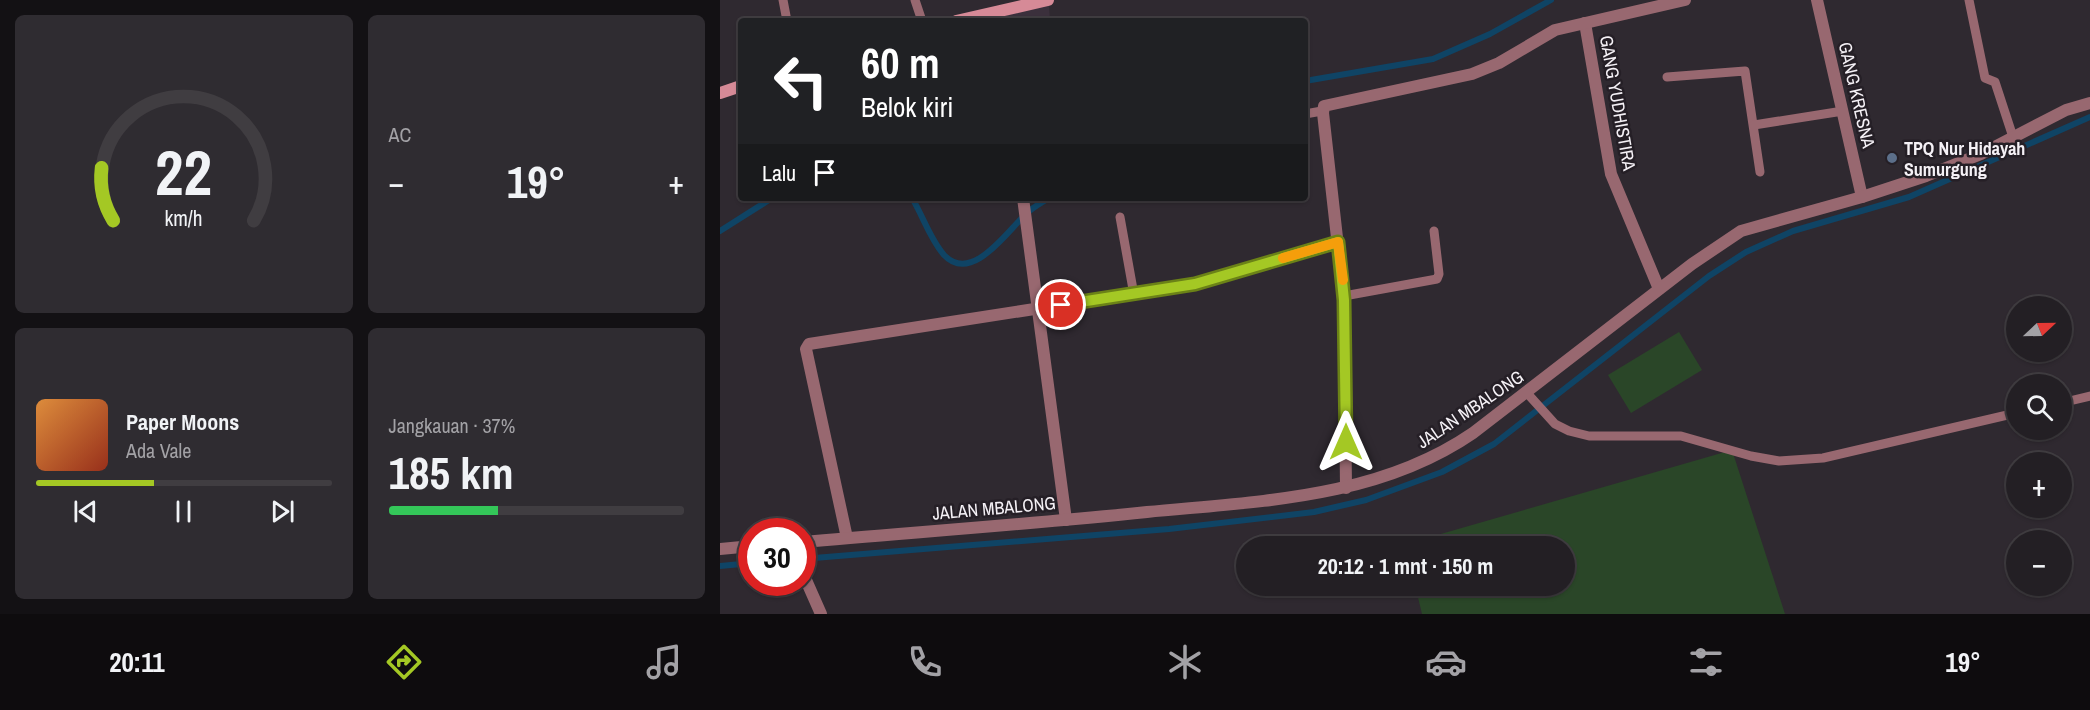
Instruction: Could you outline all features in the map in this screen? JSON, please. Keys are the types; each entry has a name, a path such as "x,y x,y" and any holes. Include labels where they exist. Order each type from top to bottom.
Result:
{"street":[{"path":"972,18 1048,0"},
{"path":"1346,488 1344,296 1322,111 1328,104 1480,71 1549,33 1685,0"},
{"name":"GANG KRESNA","path":"1817,0 1862,197"},
{"name":"GANG YUDHISTIRA","path":"1584,23 1611,174 1659,289"},
{"path":"720,93 738,87"},
{"name":"JALAN MBALONG","path":"816,541 1066,520 1253,501 1346,488 1402,472 1439,455 1530,397 1659,289 1741,231 1862,197 1942,170 2067,110 2090,103"},
{"path":"1024,201 1066,520"},
{"path":"847,538 807,345 925,324 1134,295 1201,283 1338,242"},
{"path":"720,549 738,547"},
{"path":"813,596 821,614"}],"lane":[{"path":"783,0 786,18"},
{"path":"915,0 921,18"},
{"path":"1969,0 1985,78 1995,82 2013,137"},
{"path":"1666,77 1745,71 1760,172"},
{"path":"1308,113 1322,111"},
{"path":"1754,125 1842,111"},
{"path":"1120,217 1134,295"},
{"path":"1344,296 1437,279 1439,274 1434,231"},
{"path":"2072,400 2090,396"},
{"path":"1530,397 1547,416 1563,429 1582,435 1680,436 1758,458 1787,461 1829,457 2006,415"}],"shaded area":[{"path":"1049,5 1050,18 995,18"}],"green space":[{"path":"1679,332 1702,370 1631,413 1608,375"},
{"path":"1732,450 1785,614 1422,614 1418,596 1575,596 1575,536 1434,536"}],"waterway":[{"path":"1308,80 1433,59 1490,34 1551,0"},
{"path":"816,558 1169,529 1314,512 1366,500 1442,472 1494,444 1709,276 1746,252 1793,231 1909,197 2090,117"},
{"path":"720,231 767,201"},
{"path":"914,201 944,255 955,263 966,264 989,252 1029,212 1044,201"},
{"path":"720,566 738,564"}],"slow traffic":[{"path":"1283,258 1338,242 1343,280"}],"place":[{"name":"TPQ Nur Hidayah Sumurgung","path":"1892,158"}],"route":[{"path":"1061,305 1195,284 1338,242 1344,300 1346,442"}]}
